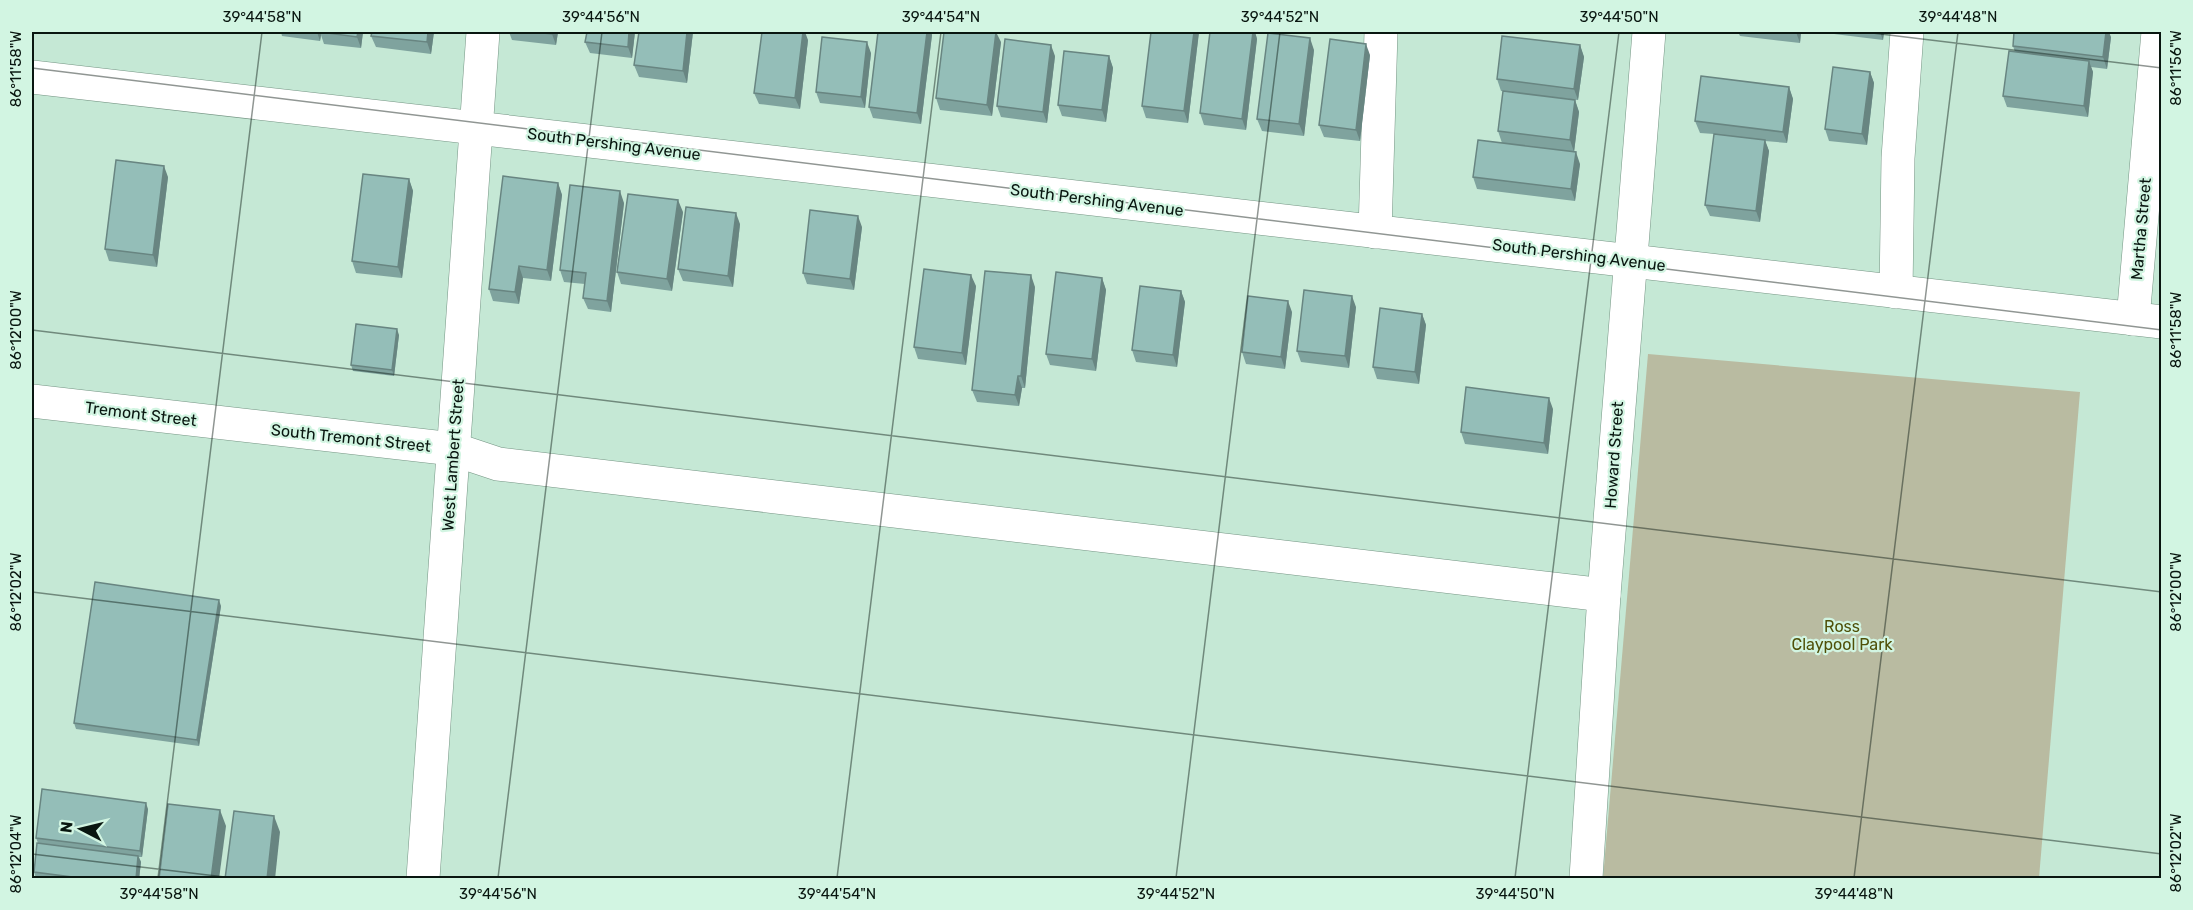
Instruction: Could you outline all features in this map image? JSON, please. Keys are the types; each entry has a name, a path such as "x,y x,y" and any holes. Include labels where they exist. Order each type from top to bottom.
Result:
{"street":[{"name":"West Lambert Street","path":"423,879 483,32"},
{"path":"1376,232 1381,32"},
{"name":"Howard Street","path":"1586,879 1604,595 1649,32"},
{"path":"1896,292 1898,158 1907,32"},
{"name":"Martha Street","path":"2147,321 2158,32"},
{"name":"South Pershing Avenue","path":"32,77 2147,321"},
{"name":"Tremont Street","path":"32,401 250,426"},
{"name":"South Tremont Street","path":"250,426 453,449 498,464 1604,595"}],"green space":[{"name":"Ross Claypool Park","path":"1648,354 2080,392 2039,878 1603,878"}],"building":[{"path":"320,32 358,32 357,37"},
{"path":"372,32 428,32 427,42 371,36"},
{"path":"587,32 629,32 628,47 585,42"},
{"path":"639,32 687,32 683,71 634,65"},
{"path":"762,32 803,32 795,98 754,93"},
{"path":"878,32 927,32 917,113 869,107"},
{"path":"944,32 996,32 987,105 936,98"},
{"path":"1151,32 1194,32 1184,111 1142,106"},
{"path":"1210,32 1253,32 1242,119 1200,113"},
{"path":"2014,32 2106,32 2103,57 2013,46"},
{"path":"1268,33 1310,38 1299,124 1257,119"},
{"path":"1502,36 1580,45 1574,89 1497,79"},
{"path":"822,37 867,42 861,97 816,92"},
{"path":"1005,39 1051,45 1043,112 997,106"},
{"path":"1330,39 1366,44 1356,130 1319,125"},
{"path":"1064,51 1109,56 1102,110 1058,105"},
{"path":"2009,51 2089,61 2084,106 2003,96"},
{"path":"1833,67 1870,72 1862,134 1825,129"},
{"path":"1701,76 1789,87 1783,132 1695,121"},
{"path":"1503,91 1575,100 1570,140 1498,131"},
{"path":"1714,134 1765,140 1756,211 1705,205"},
{"path":"1478,140 1576,152 1571,189 1473,177"},
{"path":"116,160 164,166 153,255 105,249"},
{"path":"363,174 409,179 398,267 352,261"},
{"path":"503,176 558,183 547,270 519,266 515,292 489,289"},
{"path":"570,185 620,191 607,301 583,298 586,273 560,270"},
{"path":"628,194 678,200 667,279 617,272"},
{"path":"686,207 736,213 728,276 678,269"},
{"path":"810,210 858,216 850,279 803,273"},
{"path":"924,269 971,275 962,353 914,347"},
{"path":"985,271 1031,275 1021,376 1018,376 1015,395 972,390"},
{"path":"1056,272 1102,278 1092,359 1046,354"},
{"path":"1140,286 1181,291 1173,355 1132,350"},
{"path":"1304,290 1352,296 1345,356 1297,351"},
{"path":"1248,296 1288,301 1281,357 1242,352"},
{"path":"1380,308 1422,314 1415,372 1373,367"},
{"path":"356,324 397,329 392,370 351,365"},
{"path":"1466,387 1549,398 1544,443 1461,432"},
{"path":"95,582 219,600 197,740 74,723"},
{"path":"42,789 146,803 140,851 36,838"},
{"path":"168,804 220,810 211,879 159,879"},
{"path":"234,811 274,816 267,879 225,879"},
{"path":"37,843 138,856 136,879 88,879 34,872"}]}
